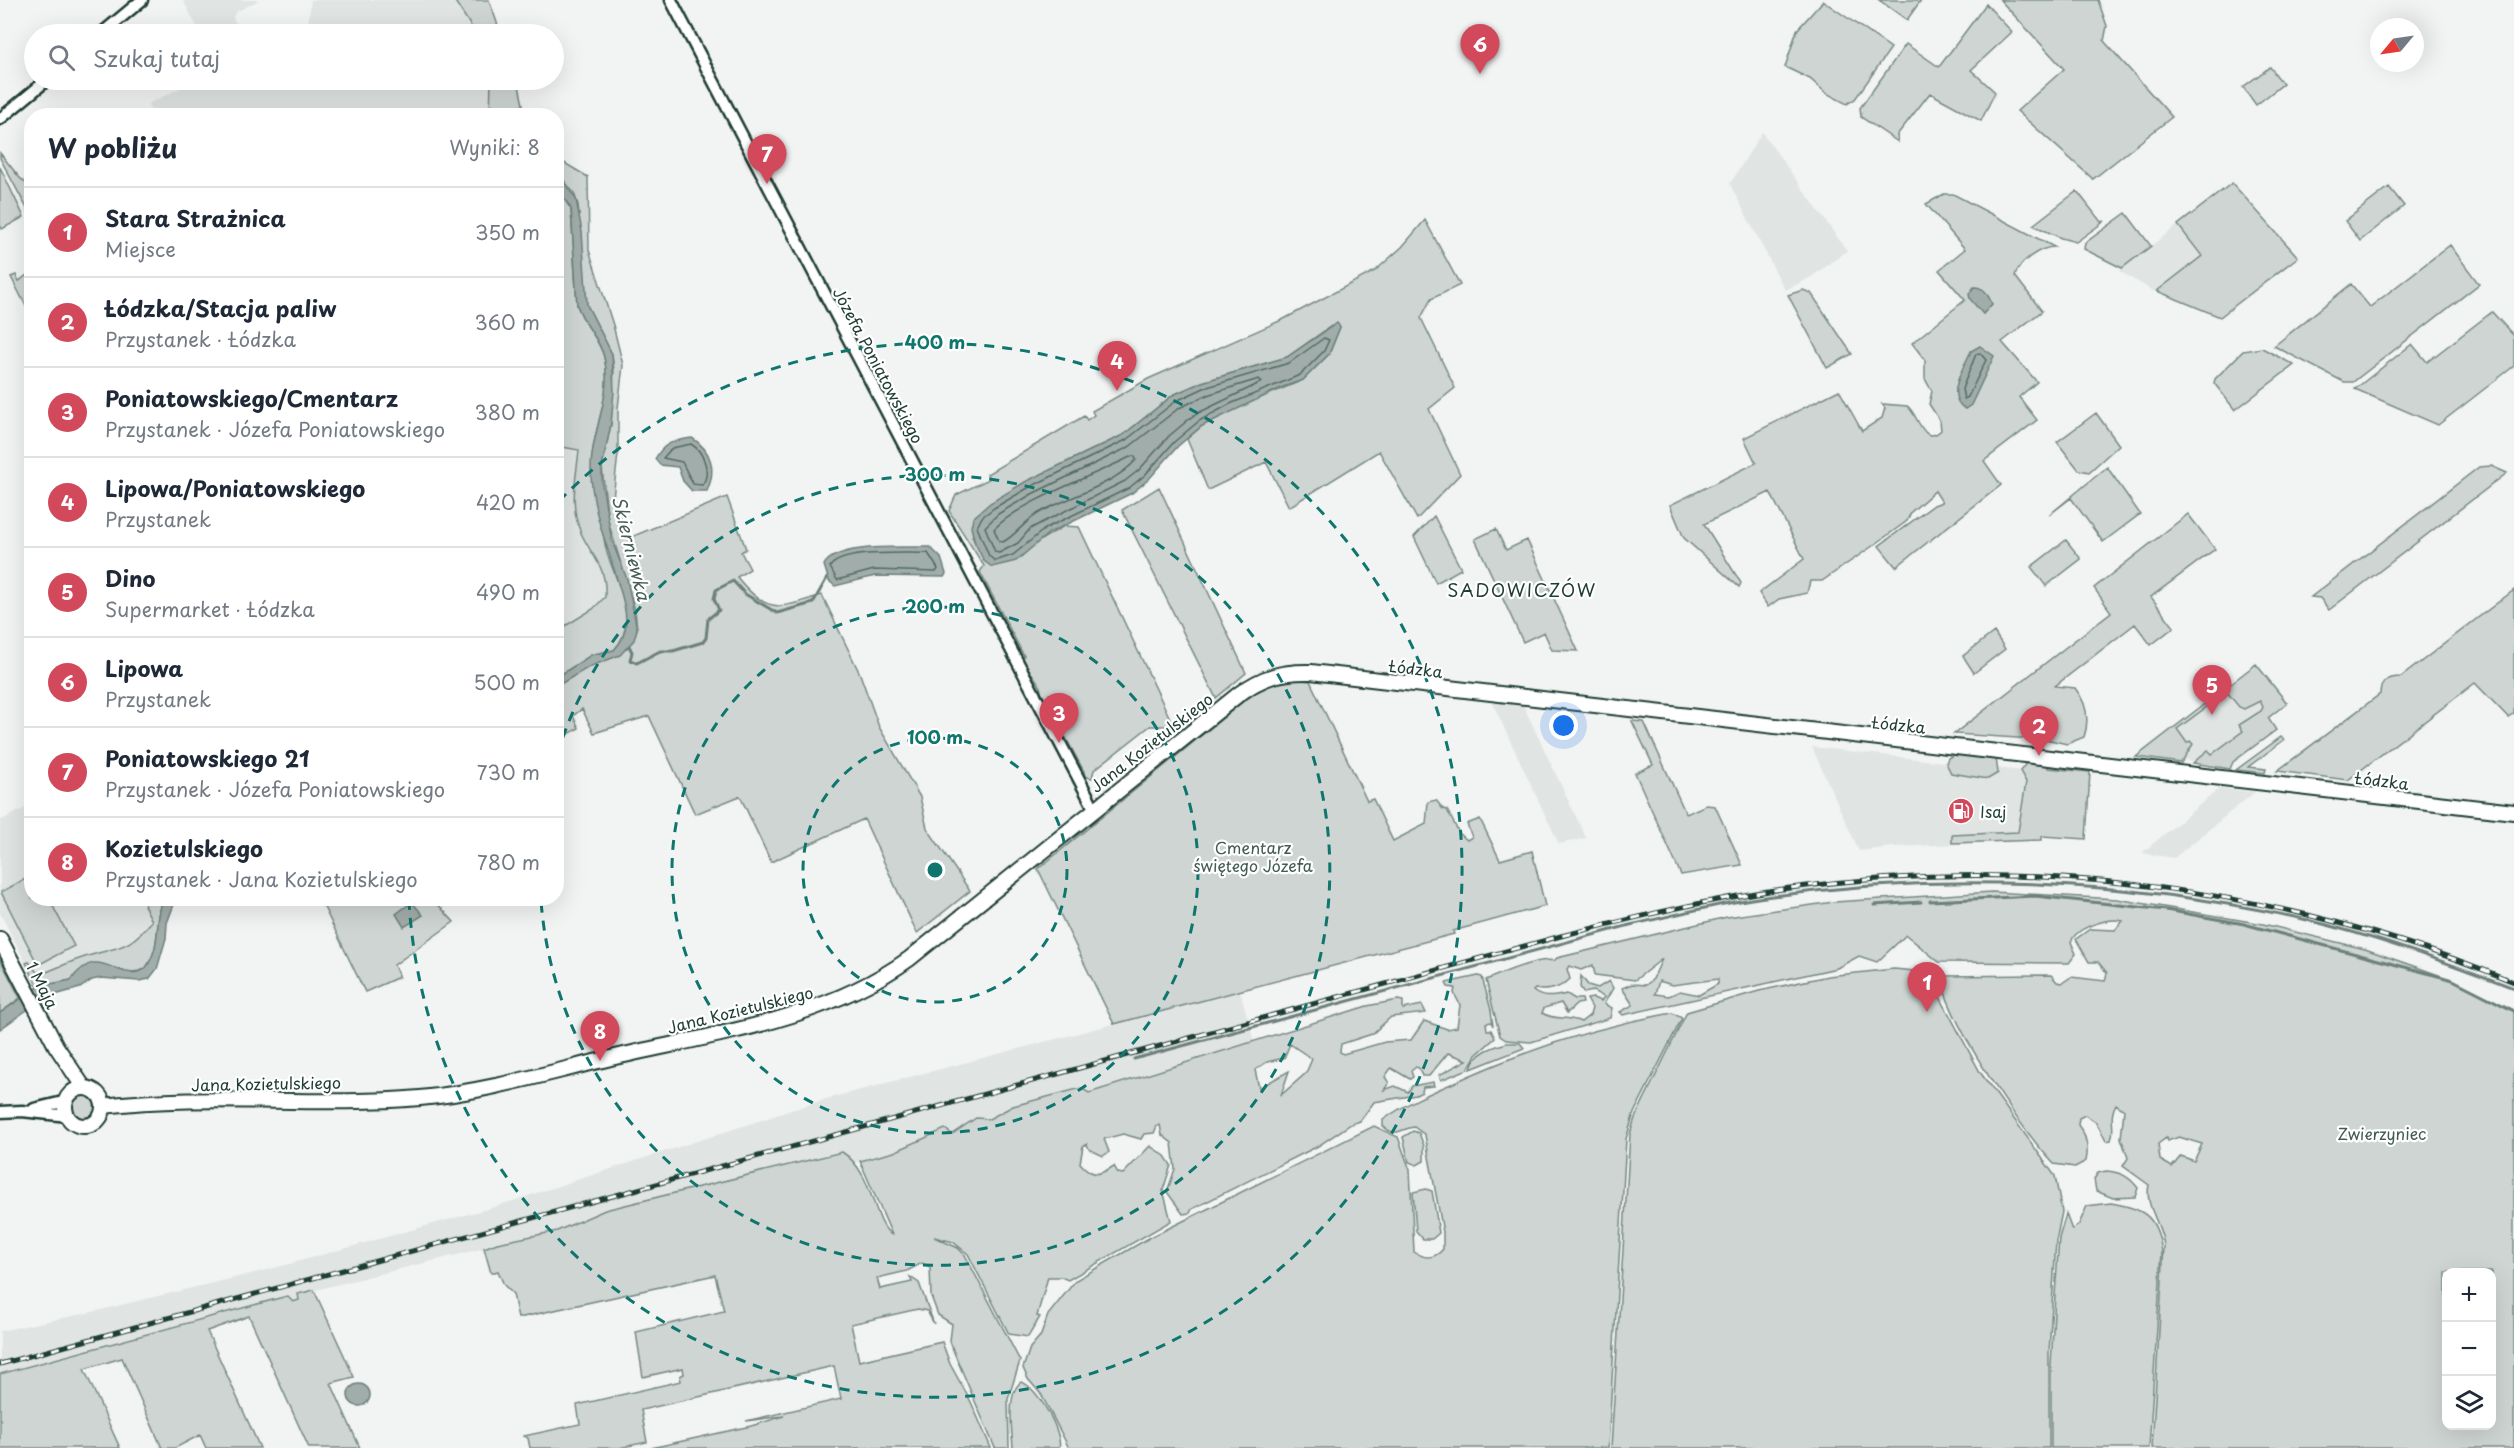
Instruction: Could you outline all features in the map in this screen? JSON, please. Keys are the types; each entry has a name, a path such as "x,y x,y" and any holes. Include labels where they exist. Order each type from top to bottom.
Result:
{"main road":[{"name":"Jana Kozietulskiego","path":"103,1106 176,1101 397,1099 445,1095 798,1013 841,998 896,968 1246,688 1280,672"},
{"name":"Łódzka","path":"1280,672 1352,676 2514,812"},
{"name":"1 Maja","path":"0,939 56,1046 74,1094"},
{"path":"74,1094 99,1095 103,1106 99,1118 87,1125 75,1123 68,1116 74,1094"}],"street":[{"path":"113,24 142,0"},
{"name":"Józefa Poniatowskiego","path":"671,0 1094,808"},
{"path":"0,119 35,90"},
{"path":"22,1111 74,1094"},
{"path":"0,1112 22,1111 68,1116"}],"shaded area":[{"path":"183,0 259,0 236,12 233,17 237,24 196,24"},
{"path":"311,0 454,0 470,24 308,24"},
{"path":"177,90 491,90 490,108 150,108 148,104"},
{"path":"1762,132 1847,251 1811,277 1785,290 1730,184"},
{"path":"2178,225 2202,256 2155,292 2119,271"},
{"path":"564,447 579,450 581,533 602,568 606,583 605,597 593,609 564,627"},
{"path":"2256,664 2287,703 2208,764 2141,752"},
{"path":"1492,702 1523,705 1586,838 1559,844"},
{"path":"1812,747 2047,774 2042,840 1893,847 1859,851"},
{"path":"2220,788 2255,792 2174,858 2142,853"},
{"path":"24,809 24,906 144,906 152,921 137,939 126,946 107,953 90,955 39,975 29,962 26,963 0,913 0,821"},
{"path":"1240,991 1256,1049 856,1162 585,1223 299,1294 299,1300 293,1302 0,1392 0,1331 92,1312 275,1268 494,1207 826,1099"}],"green space":[{"path":"454,0 489,0 497,24 470,24"},
{"path":"1879,0 1921,0 1907,20"},
{"path":"2000,0 2098,0 2107,26 2104,41 2172,117 2093,179 2017,111 2064,69"},
{"path":"1823,1 1891,48 1855,99 1847,104 1826,93 1810,79 1785,67 1797,30"},
{"path":"1986,4 2012,32 1971,70 1995,92 1981,121 1930,93 1897,135 1898,142 1861,117 1860,108 1906,44 1939,67"},
{"path":"2270,67 2283,84 2256,105 2243,87"},
{"path":"491,90 520,90 524,108 490,108"},
{"path":"0,153 24,182 24,203 0,158"},
{"path":"564,163 588,177 589,250 623,365 613,498 629,538 727,497 746,549 741,552 750,569 737,577 748,590 757,598 775,606 822,595 860,674 879,727 920,797 927,828 970,891 917,933 864,819 771,862 740,796 695,814 649,716 594,733 582,709 573,716 579,728 564,737 564,682 590,666 619,654 629,644 637,629 635,610 608,521 602,467 611,424 614,370 612,354 587,305 578,205 574,193 564,181"},
{"path":"0,167 24,217 2,229 0,225"},
{"path":"2232,183 2298,257 2220,317 2157,291 2202,256 2178,225"},
{"path":"2389,187 2404,206 2360,241 2345,221"},
{"path":"2077,191 2101,222 2105,221 2076,242 2033,225"},
{"path":"1944,194 1953,194 2054,247 2036,253 2017,271 2015,276 2042,311 2002,342 2037,382 2019,397 2037,420 1984,461 2001,485 1896,567 1879,546 1934,505 1942,502 1935,491 1911,512 1907,521 1877,543 1822,581 1810,581 1807,593 1779,599 1768,607 1759,593 1804,559 1770,492 1704,524 1741,583 1739,587 1684,538 1670,505 1756,463 1744,438 1839,390 1862,431 1882,418 1885,408 1882,404 1907,406 1921,427 1930,435 1941,430 1940,421 1929,404 1932,391 1925,379 1925,360 1912,343 1965,300 1939,270 1965,249 1926,204"},
{"path":"564,199 571,209 577,305 602,350 606,370 605,395 592,456 592,473 606,548 621,592 626,616 622,640 614,650 594,654 564,673 564,627 593,609 605,597 604,578 581,533 575,513 574,492 579,450 564,447"},
{"path":"2126,213 2151,246 2122,268 2084,249 2085,243"},
{"path":"1425,220 1460,285 1431,299 1421,318 1455,388 1429,409 1460,474 1417,519 1379,451 1289,507 1266,462 1208,490 1187,439 1202,426 1232,410 1303,380 1329,354 1340,327 1331,326 1287,357 1202,382 1173,395 1123,435 1025,482 972,536 975,543 1036,543 1064,526 1079,527 1176,731 1164,726 1150,726 1094,770 1092,778 1087,777 1066,738 1062,739 1052,711 1041,697 1040,686 1020,658 1024,656 980,572 984,566 949,511 956,495 989,479 987,474 1084,416 1087,420 1094,415 1092,411 1148,379 1284,319 1375,271 1402,247"},
{"path":"2450,245 2479,284 2353,382 2344,382 2274,346 2351,284 2370,307"},
{"path":"16,275 19,281 24,277 24,302 11,277"},
{"path":"1803,290 1811,293 1852,354 1827,368 1788,295"},
{"path":"2492,312 2514,336 2514,366 2438,425 2355,389 2412,344 2427,362"},
{"path":"2262,348 2294,365 2235,410 2214,383 2215,379 2243,351"},
{"path":"2096,413 2119,445 2089,472 2079,470 2057,442"},
{"path":"2491,466 2507,473 2329,610 2320,598 2311,597 2479,467"},
{"path":"2107,467 2140,514 2103,542 2071,498 2049,515"},
{"path":"1159,487 1246,673 1216,698 1122,510"},
{"path":"2188,514 2215,549 2151,597 2174,627 2151,645 2135,624 2055,686 2075,688 2079,693 2087,717 2084,737 2067,744 2050,740 1954,734 2111,612 2094,588"},
{"path":"1434,516 1461,569 1436,583 1414,537"},
{"path":"1496,529 1506,550 1527,540 1578,651 1552,650 1544,632 1523,642 1475,539"},
{"path":"2066,540 2081,559 2046,586 2031,567"},
{"path":"2514,590 2514,713 2508,717 2475,683 2348,780 2277,771 2380,694 2386,681 2401,677"},
{"path":"1994,632 2005,649 1974,673 1963,656"},
{"path":"2256,664 2287,703 2268,718 2276,730 2233,762 2230,769 2193,763 2208,750 2212,754 2243,731 2239,725 2261,711 2263,707 2260,701 2244,709 2239,707 2227,692 2177,729 2187,743 2190,741 2193,744 2181,763 2136,757"},
{"name":"Cmentarz świętego Józefa","path":"1291,679 1310,681 1367,801 1373,799 1393,841 1426,824 1428,802 1436,800 1443,809 1447,810 1459,833 1467,840 1472,837 1467,824 1480,819 1500,860 1532,851 1545,906 1453,931 1454,934 1114,1024 1038,869 1245,700 1270,684"},
{"path":"1632,721 1644,722 1686,814 1706,805 1715,806 1742,865 1681,875 1635,773 1653,765"},
{"path":"2281,737 2284,740 2248,767 2266,769 2265,773 2236,770"},
{"path":"1958,752 1996,758 1998,773 1988,779 1951,773 1946,763 1948,758"},
{"path":"2027,762 2048,763 2048,768 2090,772 2086,839 2042,836 2042,840 1952,843 1952,835 2018,832 2026,782 2020,771"},
{"path":"24,880 24,906 53,906 74,946 38,965 1,892"},
{"name":"Zwierzyniec","path":"1992,892 2117,899 2263,924 2365,949 2453,980 2514,1010 2514,1448 2152,1448 2164,1246 2149,1200 2149,1185 2123,1166 2128,1158 2121,1138 2124,1110 2116,1104 2111,1140 2106,1141 2096,1122 2085,1115 2079,1118 2078,1125 2086,1142 2086,1161 2075,1167 2054,1164 2023,1126 1973,1051 1948,1001 1941,980 1945,976 2051,975 2057,982 2062,983 2071,977 2105,981 2107,973 2098,962 2089,962 2076,939 2090,929 2115,930 2123,921 2110,920 2094,924 2079,932 2071,942 2076,954 2069,963 1939,962 1906,935 1877,962 1859,956 1837,968 1623,1015 1620,1012 1633,1005 1622,988 1632,984 1646,985 1653,979 1662,959 1635,980 1595,975 1593,965 1581,970 1569,966 1567,969 1570,979 1562,985 1533,991 1545,996 1567,994 1575,999 1582,999 1583,1003 1577,1004 1567,1013 1561,1003 1544,1008 1542,1013 1581,1022 1590,1015 1592,1008 1587,999 1593,998 1601,1001 1604,997 1593,991 1584,993 1580,987 1581,976 1588,985 1598,988 1609,981 1613,988 1604,1004 1612,1008 1610,1018 1531,1042 1506,1040 1500,1036 1486,980 1530,963 1554,961 1557,958 1727,917 1834,902","holes":["1718,979 1718,984 1699,995 1680,991 1669,996 1655,994 1659,981 1672,985","2179,1137 2202,1144 2194,1161 2181,1156 2172,1167 2160,1160 2158,1144 2166,1138 2167,1141"]},
{"path":"144,906 161,906 154,952 145,969 137,972 89,966 71,980 38,987 26,963 29,962 39,975 75,960 123,946 137,937 152,921"},
{"path":"323,906 439,906 454,922 394,965 399,977 365,992"},
{"path":"0,959 20,998 0,1013"},
{"path":"1894,969 1915,971 1933,984 1980,1072 2055,1176 2062,1212 2056,1241 2049,1353 2049,1448 1611,1448 1630,1134 1635,1118 1687,1012 1759,991 1828,976"},
{"path":"1482,977 1491,1010 1493,1026 1491,1022 1486,1023 1487,1030 1491,1030 1495,1038 1476,1055 1468,1069 1441,1080 1439,1075 1467,1060 1448,1053 1429,1076 1422,1076 1419,1068 1416,1067 1411,1071 1413,1077 1410,1079 1391,1068 1385,1077 1389,1083 1384,1090 1395,1086 1408,1092 1412,1086 1433,1082 1434,1086 1423,1087 1422,1092 1416,1095 1374,1102 1360,1121 1351,1124 1318,1146 1192,1209 1190,1213 1183,1214 1167,1192 1175,1169 1172,1143 1162,1135 1160,1125 1154,1133 1144,1134 1141,1139 1123,1134 1104,1139 1109,1152 1103,1156 1089,1149 1087,1144 1083,1146 1080,1163 1089,1171 1097,1174 1114,1166 1118,1173 1123,1174 1150,1146 1165,1156 1171,1165 1163,1190 1171,1221 1068,1280 1061,1277 1048,1277 1037,1316 1040,1317 1028,1337 1009,1334 968,1254 953,1242 934,1237 958,1248 965,1255 1020,1361 1008,1399 1009,1448 995,1448 953,1350 950,1341 952,1324 938,1315 931,1296 930,1267 922,1263 907,1271 877,1278 880,1289 912,1282 910,1277 919,1283 934,1324 927,1311 918,1309 851,1324 859,1361 942,1342 950,1364 971,1402 991,1448 651,1448 751,1426 784,1416 746,1421 841,1399 834,1366 641,1410 647,1442 619,1448 530,1448 528,1438 524,1436 580,1424 577,1405 681,1381 680,1376 684,1374 683,1368 643,1377 636,1332 724,1311 715,1275 518,1318 513,1294 504,1285 498,1271 491,1273 484,1248 497,1243 557,1231 605,1210 842,1152 861,1172 881,1220 892,1235 860,1161 894,1152 945,1129 952,1134 976,1118 989,1119 1013,1106 1081,1088 1089,1093 1367,1006 1398,1000 1403,1001 1403,1009 1422,1005 1426,1013 1391,1017 1372,1034 1341,1044 1340,1052 1343,1054 1385,1042 1411,1040 1424,1021 1447,1029 1457,1027 1460,1005 1454,993 1455,988 1448,987 1446,983","holes":["1290,1044 1312,1059 1306,1073 1281,1095 1289,1071 1259,1088 1255,1070 1267,1062 1284,1058"]},
{"path":"1672,1013 1682,1018 1634,1113 1626,1139 1608,1448 1069,1448 1041,1394 1028,1379 1023,1368 1030,1348 1041,1335 1048,1315 1076,1280 1149,1238 1374,1126 1398,1137 1410,1170 1414,1252 1425,1257 1436,1255 1443,1249 1443,1232 1425,1135 1414,1127 1392,1132 1383,1126 1383,1120 1399,1109 1478,1072 1559,1041 1615,1025"},
{"path":"1507,1043 1520,1043 1524,1048 1471,1069 1480,1055"},
{"path":"84,1096 89,1097 95,1103 95,1113 89,1119 84,1120 79,1119 73,1113 72,1108 73,1103 79,1097"},
{"path":"1413,1131 1419,1133 1424,1146 1424,1161 1417,1165 1409,1162 1403,1137"},
{"path":"2106,1171 2120,1174 2131,1180 2138,1188 2135,1197 2113,1198 2096,1191 2094,1179 2098,1173"},
{"path":"1426,1189 1432,1191 1439,1233 1432,1239 1423,1239 1416,1231 1413,1192"},
{"path":"2111,1203 2132,1208 2147,1216 2157,1230 2162,1252 2149,1448 2051,1448 2051,1365 2059,1238 2066,1214 2072,1230 2079,1224 2087,1206"},
{"path":"314,1290 354,1377 331,1383 360,1448 309,1448 249,1316 207,1331 260,1448 206,1448 200,1435 175,1448 162,1448 122,1358 84,1369 120,1448 0,1448 0,1374 287,1296 293,1302 299,1300 298,1294"},
{"path":"1021,1382 1034,1392 1048,1411 1057,1432 1059,1448 1013,1448 1012,1403 1016,1387"}],"water":[{"path":"564,182 576,199 582,232 587,305 612,354 614,391 611,424 602,467 602,484 612,541 627,579 637,629 634,640 620,655 589,667 564,682 564,672 591,655 614,650 623,636 626,619 622,594 600,527 593,497 592,452 604,398 606,371 599,343 577,305 571,209 564,198"},
{"path":"1974,287 1983,290 1992,304 1983,314 1970,299 1969,294"},
{"path":"1337,323 1340,327 1329,354 1303,380 1283,387 1202,426 1178,446 1149,479 1132,493 1049,533 1016,561 992,567 984,561 975,543 971,527 973,518 990,503 1025,482 1123,435 1173,395 1202,382 1287,357"},
{"path":"1980,346 1994,356 1971,405 1965,409 1956,397 1956,389 1960,373 1971,351"},
{"path":"692,438 708,454 712,468 707,491 692,491 683,481 678,467 660,465 655,459 670,443"},
{"path":"930,547 941,558 946,574 944,577 875,576 835,586 829,581 824,565 831,558 856,549"},
{"path":"161,906 173,906 167,923 166,938 157,969 149,979 139,981 101,978 92,980 80,988 44,998 0,1029 0,1013 40,986 71,980 91,964 100,963 125,972 145,969 154,952"},
{"path":"407,906 415,906 423,915 404,927 396,914"},
{"path":"359,1384 367,1387 370,1395 367,1403 359,1406 351,1403 348,1395 351,1387"}],"waterway":[{"path":"629,646 632,652 630,660 637,663 660,651 673,651 703,642 706,638 708,619 719,610 714,599 716,590 733,581 745,594 777,613 813,603 827,578"},
{"path":"1134,1059 1630,925 1694,910 1758,898 1894,885 2032,884 2100,888 2168,895 2236,906 2303,919 2357,933 2514,988"},
{"path":"1930,901 2035,896 2166,910 2244,924 2453,980 2514,1011"},
{"path":"1874,905 1921,902"}],"railway":[{"path":"0,1364 1561,936 1675,909 1761,892 1882,879 1974,876 2067,878 2158,887 2249,902 2339,923 2427,950 2514,982"}],"place":[{"name":"Lipowa","path":"1480,74"},
{"name":"Poniatowskiego 21","path":"767,184"},
{"name":"Lipowa/Poniatowskiego","path":"1117,391"},
{"name":"Dino","path":"2212,715"},
{"name":"Poniatowskiego/Cmentarz","path":"1059,743"},
{"name":"Łódzka/Stacja paliw","path":"2039,756"},
{"name":"Isaj","path":"1961,811"},
{"name":"Stara Strażnica","path":"1927,1012"},
{"name":"Kozietulskiego","path":"600,1061"}],"district":[{"name":"SADOWICZÓW","path":"1522,589"}],"water label":[{"name":"Skierniewka","path":"632,548"}]}
